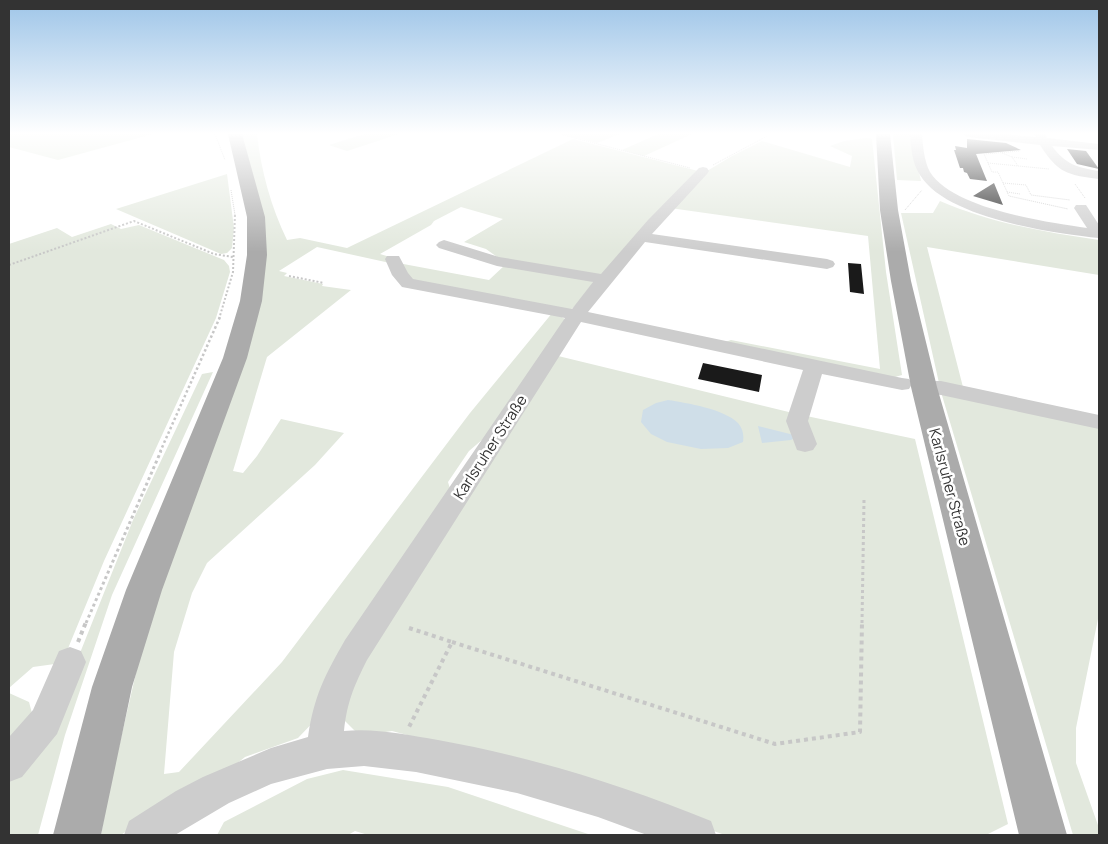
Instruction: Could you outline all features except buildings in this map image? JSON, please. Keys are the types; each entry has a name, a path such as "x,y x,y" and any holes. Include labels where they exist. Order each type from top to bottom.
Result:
{"main road":[{"path":"77,835 112,687 144,590 235,358 250,301 257,255 256,217 246,173"},
{"name":"Karlsruher Straße","path":"886,173 889,210 901,280 913,385 1043,835"}],"street":[{"name":"Karlsruher Straße","path":"324,751 329,708 339,681 356,650 576,316 603,279 701,173"},
{"path":"925,173 950,195 969,205 1042,226 1098,234"},
{"path":"1086,173 1099,175"},
{"path":"1078,205 1098,234"},
{"path":"640,237 827,264"},
{"path":"444,245 497,261 603,279"},
{"path":"393,259 398,274 408,283 508,301 814,366 913,385 941,388 1099,422"},
{"path":"805,444 797,421 814,366"},
{"path":"9,764 45,722 70,662"},
{"path":"143,835 203,798 258,771 288,759 324,751 355,748 397,751 482,766 597,798 697,835"}],"path":[{"path":"999,173 1009,196 1020,199 1078,205 1088,202 1070,173"},
{"path":"1003,183 1026,186 1031,195 1078,205"},
{"path":"889,210 906,210 926,184 935,184"},
{"path":"70,662 107,572 220,317 234,272 236,220 230,185"},
{"path":"1007,192 1020,194"},
{"path":"9,265 134,221 214,254 234,257"},
{"path":"290,276 324,283"},
{"path":"409,628 775,744 860,732 864,500"},
{"path":"397,751 452,642"}],"shaded area":[{"path":"248,173 264,173 276,215 287,240 300,238 347,248 502,173 696,173 602,275 500,259 486,249 464,242 503,219 461,207 380,254 390,257 390,263 317,247 279,271 287,273 284,276 323,284 322,286 351,290 267,357 233,471 243,473 257,456 281,419 344,433 315,465 207,563 192,593 174,652 164,774 179,772 282,662 470,413 553,312 565,319 497,427 469,451 448,482 451,492 322,713 298,738 245,757 218,779 145,818 121,835 101,835 109,790 142,647 265,267"},
{"path":"705,173 876,173 886,272 902,375 888,379 725,342 731,340 880,369 868,236 670,208"},
{"path":"896,173 919,173 921,181 897,180"},
{"path":"227,174 234,228 232,248 227,253 221,254 116,209"},
{"path":"940,201 998,221 1099,240 1099,275 927,247 964,391 939,383 901,213 933,213"},
{"path":"111,224 121,229 139,225 224,260 229,266 230,272 216,318 104,561 62,663 33,667 9,688 9,244 57,228 72,237"},
{"path":"398,263 489,280 506,264 589,279 596,285 586,297 569,311 412,281"},
{"path":"554,355 797,414 915,439 1008,824 986,835 725,835 539,770 392,731 360,736 341,717 351,670"},
{"path":"213,372 112,595 65,735 38,835 9,835 9,773 37,746 78,658 133,520 202,374"},
{"path":"941,392 1099,427 1099,614 1076,728 1076,763 1099,828 1099,835 1073,835"},
{"path":"668,400 705,407 732,418 741,428 743,442 728,448 701,449 667,442 651,434 641,422 643,410 656,403"},
{"path":"758,426 794,435 795,438 762,443"},
{"path":"9,693 29,702 33,717 16,749 9,756"},
{"path":"343,770 448,787 591,835 368,835 355,831 348,835 217,835 224,822 307,779"}]}
